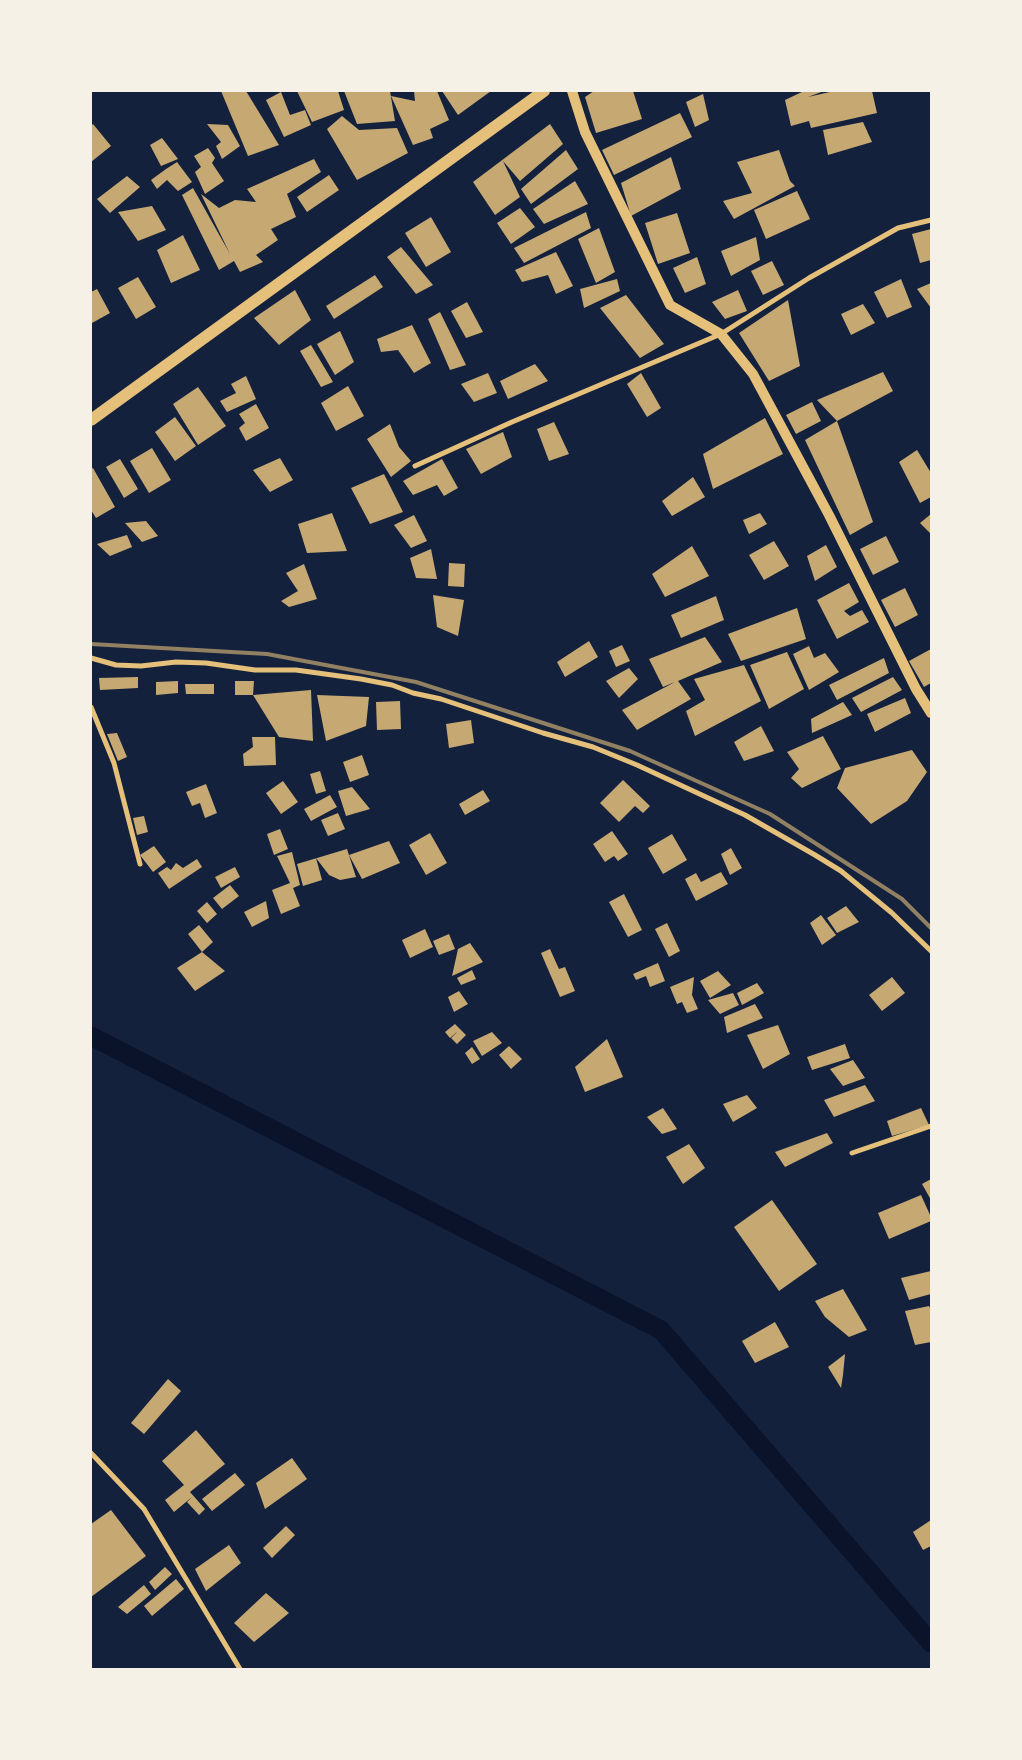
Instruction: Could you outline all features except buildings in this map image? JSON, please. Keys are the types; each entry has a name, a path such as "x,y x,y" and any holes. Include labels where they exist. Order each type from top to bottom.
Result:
{"main road":[{"path":"91,420 544,91"},
{"path":"572,91 585,132 670,305 721,334 753,374 829,515 916,689 931,713"}],"street":[{"path":"415,466 512,422 721,334 809,278 898,228 931,220"},
{"path":"91,658 116,665 141,666 176,662 214,664 254,670 296,670 361,679 392,685 413,694 441,699 543,733 593,747 637,765 745,815 808,850 841,871 892,913 931,951"},
{"path":"91,707 114,763 140,864"},
{"path":"852,1153 931,1126"},
{"path":"91,1453 144,1509 240,1669"}],"waterway":[{"path":"91,1036 661,1330 931,1643"}],"railway":[{"path":"91,644 267,654 416,682 630,751 770,814 902,899 931,928"}]}
